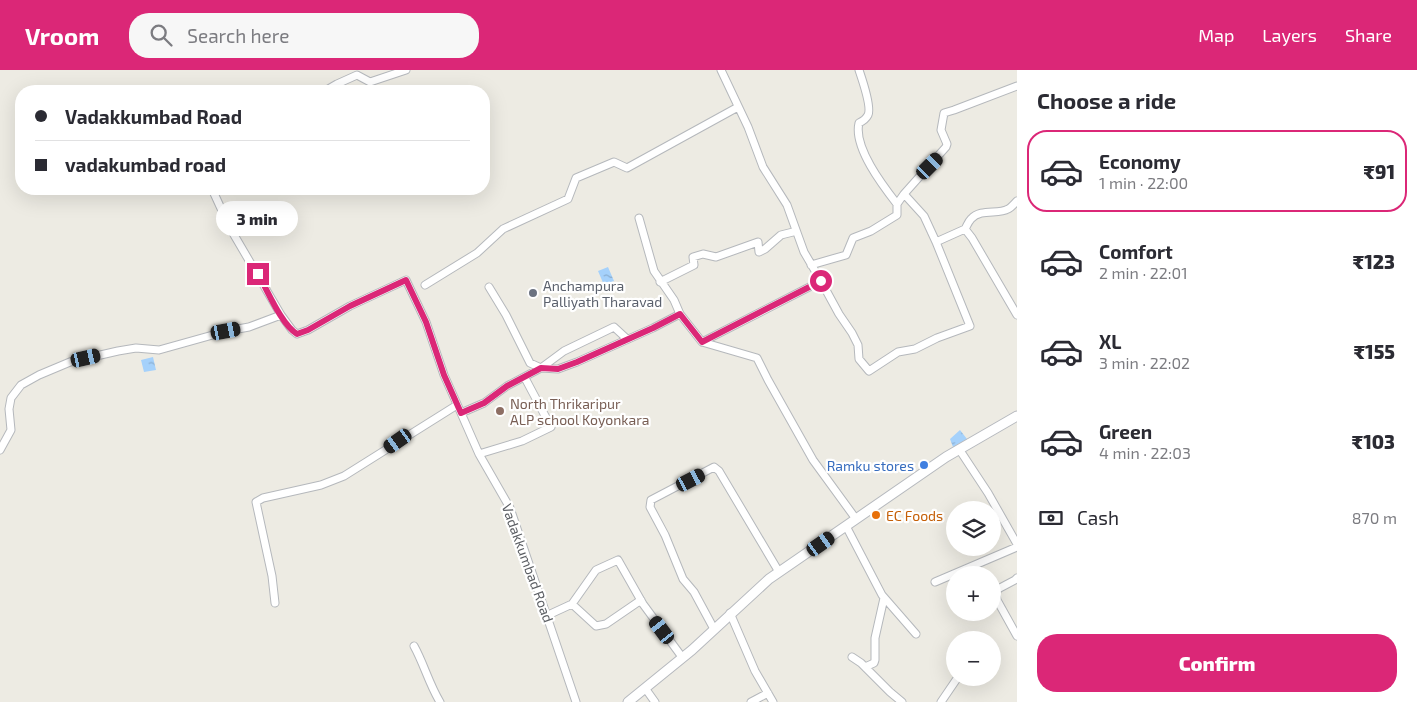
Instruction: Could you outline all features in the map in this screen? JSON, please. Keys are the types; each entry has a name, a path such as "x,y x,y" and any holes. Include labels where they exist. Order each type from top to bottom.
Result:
{"main road":[{"path":"628,702 779,572 959,450 1017,416"}],"street":[{"path":"335,85 357,75 370,82 406,70"},
{"path":"720,70 748,127 763,167 787,205 798,238 810,265 852,332 858,345 859,359 869,371 898,352 915,348 970,326 924,216 904,194"},
{"path":"810,265 846,255 853,238 871,231 898,215 897,204 872,172 862,145 858,128 859,123 865,120 869,113 869,105 859,70"},
{"path":"897,204 948,144 941,130 944,112 1017,86"},
{"path":"425,285 477,253 503,229 568,199 576,178 614,162 627,168 738,107"},
{"path":"0,450 11,430 9,409 11,398 21,385 39,374 70,362 118,351 136,348 159,350 226,331 249,327 281,315 230,228 215,195"},
{"path":"936,242 965,229 974,217 985,212 997,213 1008,210 1017,201"},
{"path":"639,218 654,271 674,300 680,314 702,342 757,358 813,460 856,519"},
{"path":"965,229 1017,315"},
{"path":"660,282 694,265 693,257 704,254 716,257 758,242 759,252 781,235 793,232"},
{"name":"Vadakkumbad Road","path":"281,315 292,330 300,334 350,306 406,280 426,322 444,375 479,454 510,508 524,544 546,616 576,702"},
{"path":"702,342 821,281"},
{"path":"489,287 506,315 530,363 541,368 558,369 577,362 680,314"},
{"path":"461,413 484,403 507,386 541,368 564,351 614,327 627,339"},
{"path":"479,454 522,441 551,427 525,378"},
{"path":"275,603 272,576 256,502 263,498 321,485 344,476 457,404"},
{"path":"935,582 1017,545 988,493 959,450"},
{"path":"714,629 694,592 683,579 665,535 650,507 651,500 714,467 719,471 779,572"},
{"path":"846,526 884,598 916,634"},
{"path":"546,616 572,604 596,570 618,560 640,600 682,657"},
{"path":"1017,578 998,588 996,594 997,600 1017,636"},
{"path":"865,668 875,660 875,638 884,598"},
{"path":"572,604 596,626 606,624 640,600"},
{"path":"730,613 755,671 773,702"},
{"path":"414,646 440,702"},
{"path":"852,657 902,702"},
{"path":"941,702 952,686"},
{"path":"645,688 655,702"},
{"path":"751,702 768,693"}],"water":[{"path":"608,267 614,281 604,285 598,271"},
{"path":"153,357 156,370 144,372 141,360"},
{"path":"960,430 967,439 953,447 950,439"}],"place":[{"name":"Anchampura Palliyath Tharavad","path":"533,293"},
{"name":"North Thrikaripur ALP school Koyonkara","path":"500,411"},
{"name":"Ramku stores","path":"924,465"},
{"name":"EC Foods","path":"876,515"}],"route":[{"path":"258,274 281,315 297,334 308,330 350,306 406,280 426,322 444,375 461,413 484,403 507,386 541,368 558,369 577,362 680,314 702,342 821,281"}]}
